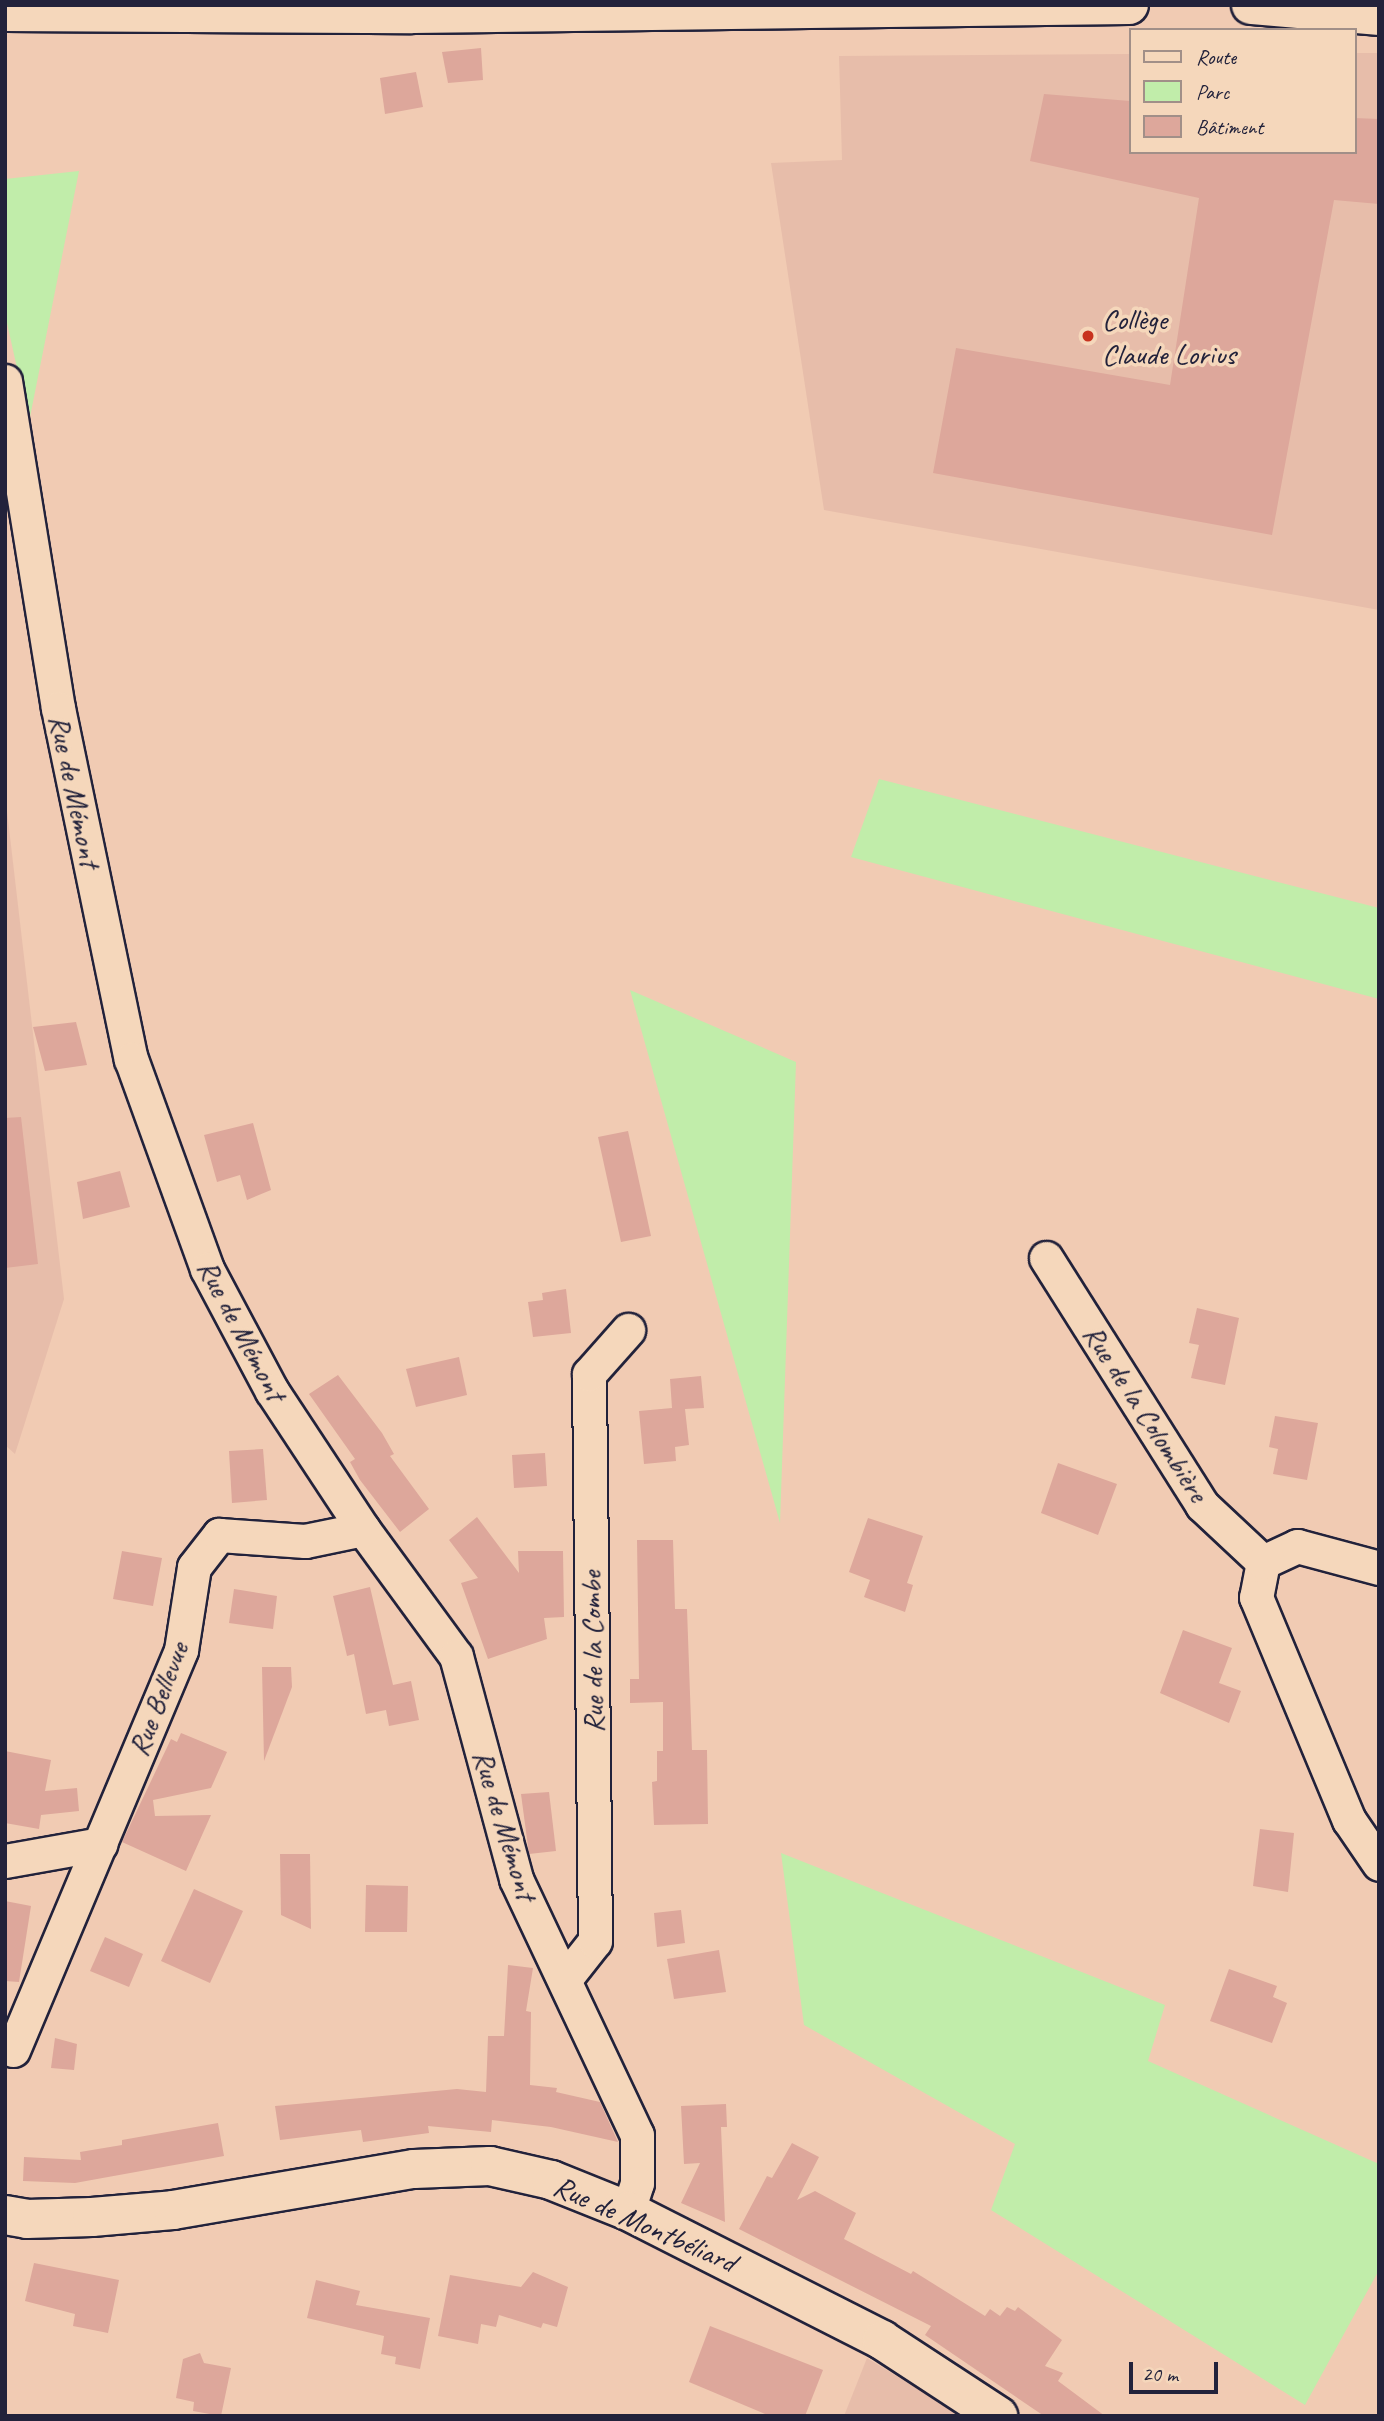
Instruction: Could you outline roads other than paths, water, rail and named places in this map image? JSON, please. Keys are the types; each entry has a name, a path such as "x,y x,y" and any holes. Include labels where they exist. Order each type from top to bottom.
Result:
{"street":[{"path":"5,12 752,10 1129,5"},
{"path":"1251,5 1379,16"},
{"name":"Rue de Mémont","path":"5,381 58,708 131,1059 207,1269 272,1391 363,1529 456,1656 516,1879 638,2135 637,2183 628,2211"},
{"name":"Rue de la Colombière","path":"1046,1258 1202,1505 1262,1562"},
{"name":"Rue de la Combe","path":"565,1979 596,1941 589,1374 628,1330"},
{"name":"Rue Bellevue","path":"13,2050 181,1650 194,1567 219,1535 305,1541 363,1529"},
{"path":"1379,1568 1297,1546 1262,1562 1256,1597 1349,1821 1379,1864"},
{"path":"5,1861 100,1844"},
{"name":"Rue de Montbéliard","path":"5,2215 27,2219 173,2210 414,2169 490,2166 551,2180 628,2211 882,2340 998,2416"}],"place":[{"name":"Collège Claude Lorius","path":"1088,336"}]}
